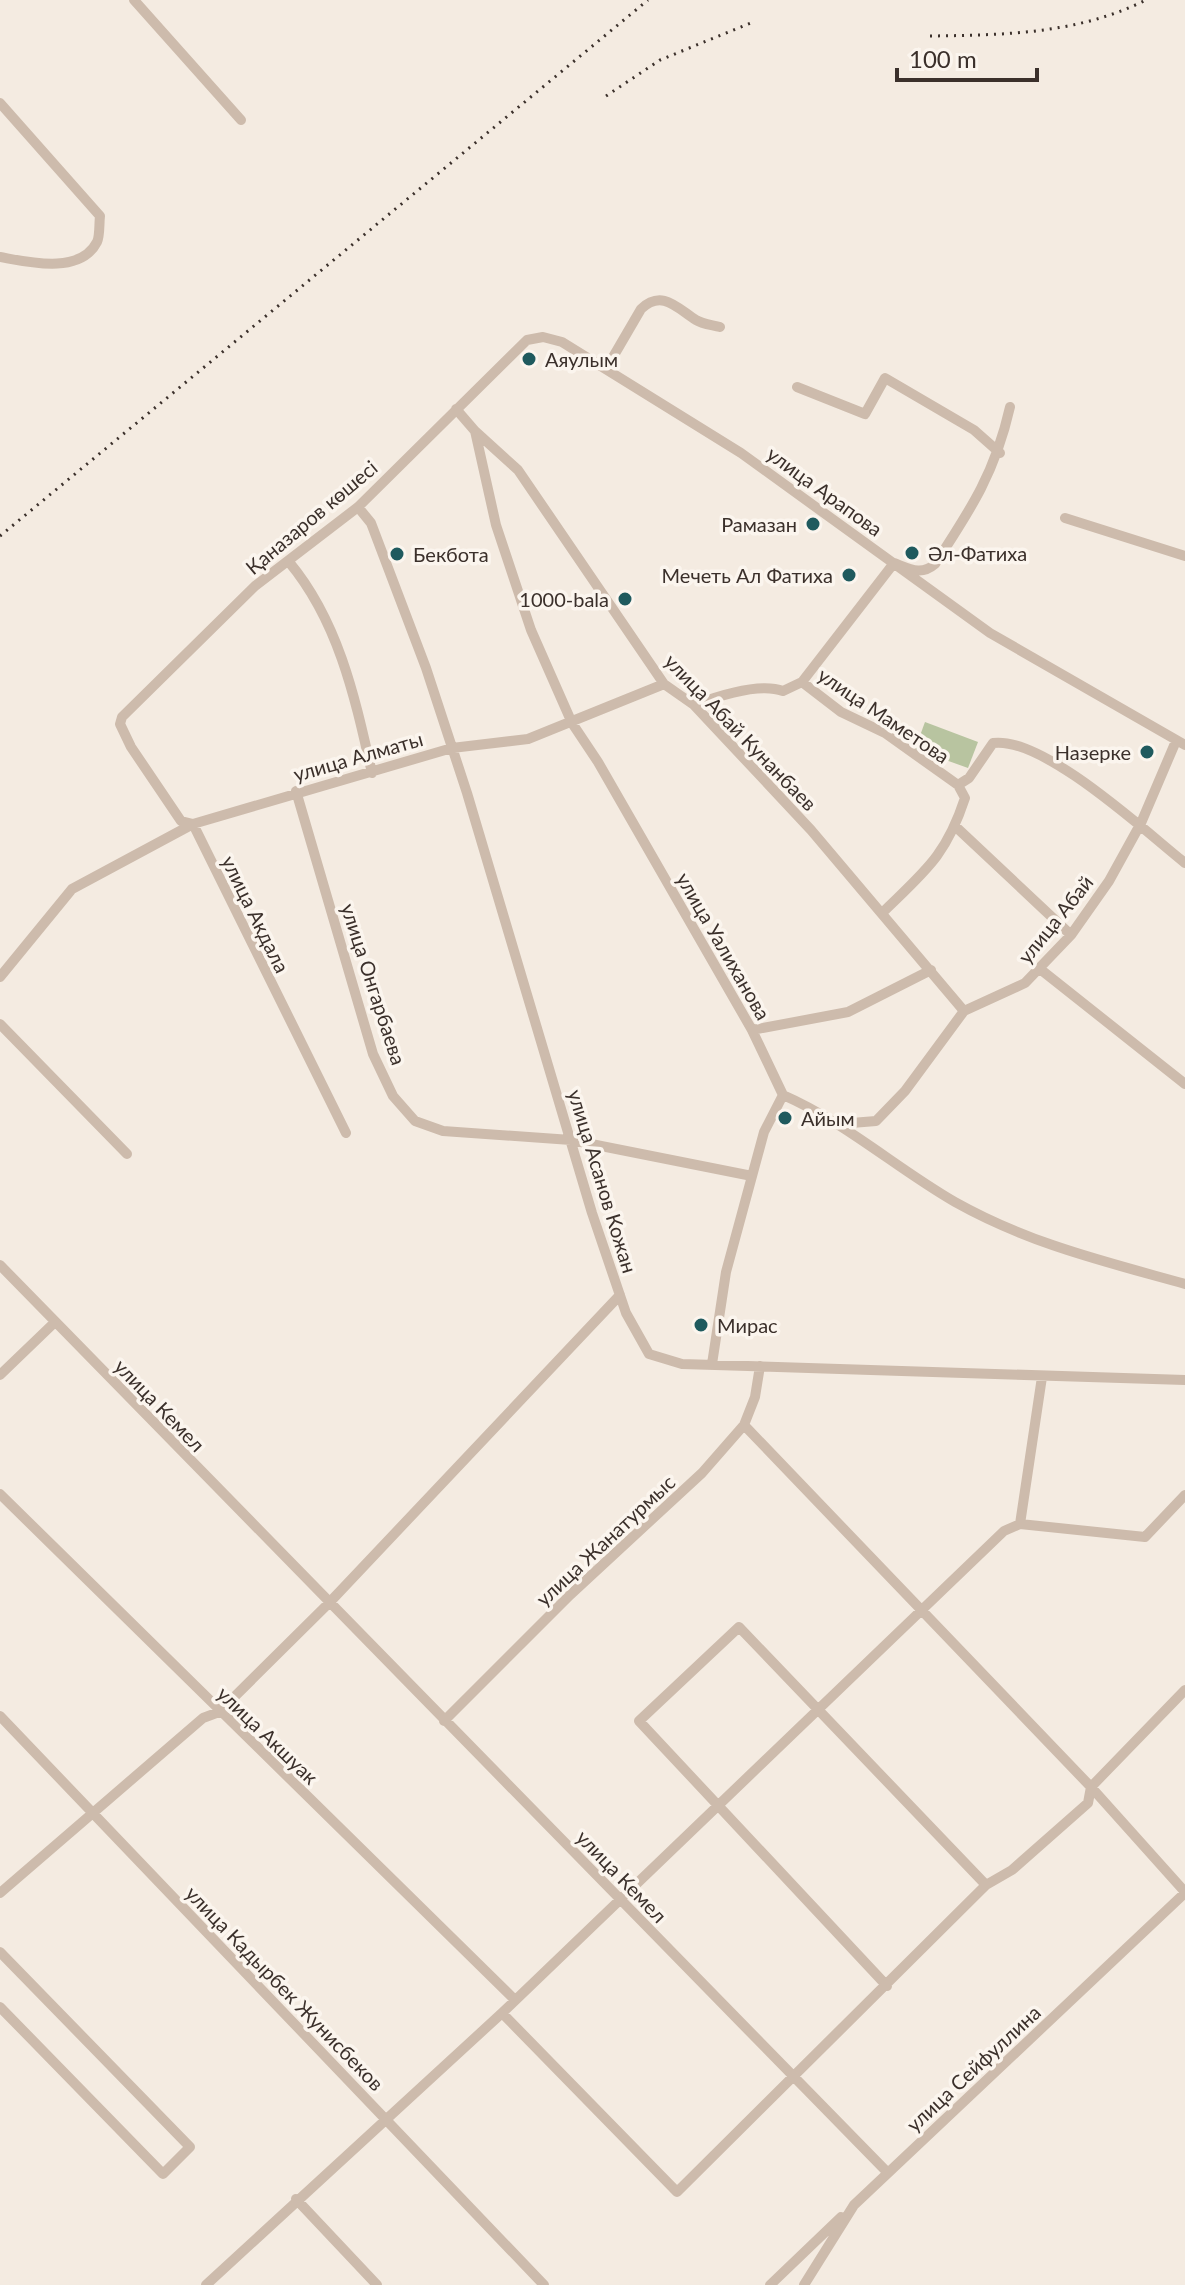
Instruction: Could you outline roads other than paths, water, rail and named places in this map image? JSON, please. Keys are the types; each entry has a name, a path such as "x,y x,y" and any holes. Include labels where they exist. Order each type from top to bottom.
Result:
{"street":[{"path":"134,0 241,120"},
{"path":"0,103 100,216 97,242 79,259 35,263 0,257"},
{"path":"606,369 641,309 649,301 662,300 679,305 697,321 720,327"},
{"name":"улица Арапова","path":"527,340 543,337 562,342 606,369 741,453 990,633 1180,743"},
{"name":"Қаназаров көшесі","path":"120,724 122,717 255,586 358,507 527,340"},
{"path":"797,387 865,414 885,378 974,430 1000,453"},
{"path":"694,705 731,692 773,688 783,691 802,682 894,563 916,571 927,571 935,564 976,501 1000,453 1010,407"},
{"name":"улица Уалиханова","path":"456,409 475,431 512,579 572,723 598,762 752,1030 783,1095"},
{"name":"улица Абай Кунанбаев","path":"475,431 518,470 664,684 694,705 883,912 964,1011"},
{"name":"улица Асанов Кожан","path":"358,507 371,523 452,748 620,1295 639,1340 649,1354 682,1364 1185,1380"},
{"path":"1065,518 1185,556"},
{"path":"289,562 310,587 336,641 372,773"},
{"name":"улица Маметова","path":"802,682 841,712 885,733 958,785 969,778 987,748 1002,741 1049,760 1141,823"},
{"name":"улица Алматы","path":"0,977 72,889 193,824 296,791 372,773 452,748 528,739 664,684"},
{"name":"улица Акдала","path":"120,724 131,747 181,821 193,824 346,1133"},
{"name":"улица Абай","path":"838,1124 876,1121 892,1107 964,1011 1025,983 1071,935 1109,881 1180,743"},
{"path":"883,912 936,860 956,827 965,798 958,785"},
{"name":"улица Онгарбаева","path":"296,791 373,1054 393,1096 415,1121 443,1131 571,1140 752,1176"},
{"path":"1141,823 1185,863"},
{"path":"956,827 1071,935"},
{"path":"1040,969 1185,1084"},
{"path":"752,1030 848,1012 931,970"},
{"path":"0,1024 127,1154"},
{"path":"712,1364 715,1321 726,1272 771,1114 783,1095 816,1110 954,1201 1036,1242 1185,1284"},
{"name":"улица Кемел","path":"0,1265 888,2173"},
{"path":"0,1893 203,1718 219,1712 329,1603 620,1295"},
{"path":"0,1375 54,1323"},
{"name":"улица Жанатурмыс","path":"444,1721 570,1595 702,1473 744,1425 755,1397 760,1366"},
{"path":"1020,1524 1042,1377"},
{"path":"744,1425 1091,1787 1185,1892"},
{"name":"улица Акшуак","path":"0,1494 514,1999"},
{"path":"210,2284 296,2199 388,2121 502,2013 1004,1531 1020,1524 1145,1537 1185,1495"},
{"path":"887,1986 639,1721 739,1627 986,1885"},
{"path":"502,2013 677,2192 986,1885 1012,1870 1088,1803 1091,1787 1185,1690"},
{"name":"улица Кадырбек Жунисбеков","path":"0,1716 544,2285"},
{"name":"улица Сейфуллина","path":"804,2285 854,2205 1185,1892"},
{"path":"0,1952 190,2147 163,2174 0,2007"},
{"path":"296,2199 377,2285"},
{"path":"770,2285 854,2205"}],"railway":[{"path":"0,536 648,0"},
{"path":"930,36 1013,33 1067,26 1094,20 1146,0"},
{"path":"606,96 660,60 753,22"}],"place":[{"name":"Аяулым","path":"529,359"},
{"name":"Рамазан","path":"813,524"},
{"name":"Әл-Фатиха","path":"912,553"},
{"name":"Бекбота","path":"397,554"},
{"name":"Мечеть Ал Фатиха","path":"849,575"},
{"name":"1000-bala","path":"625,599"},
{"name":"Назерке","path":"1147,752"},
{"name":"Айым","path":"785,1118"},
{"name":"Мирас","path":"701,1325"}]}
